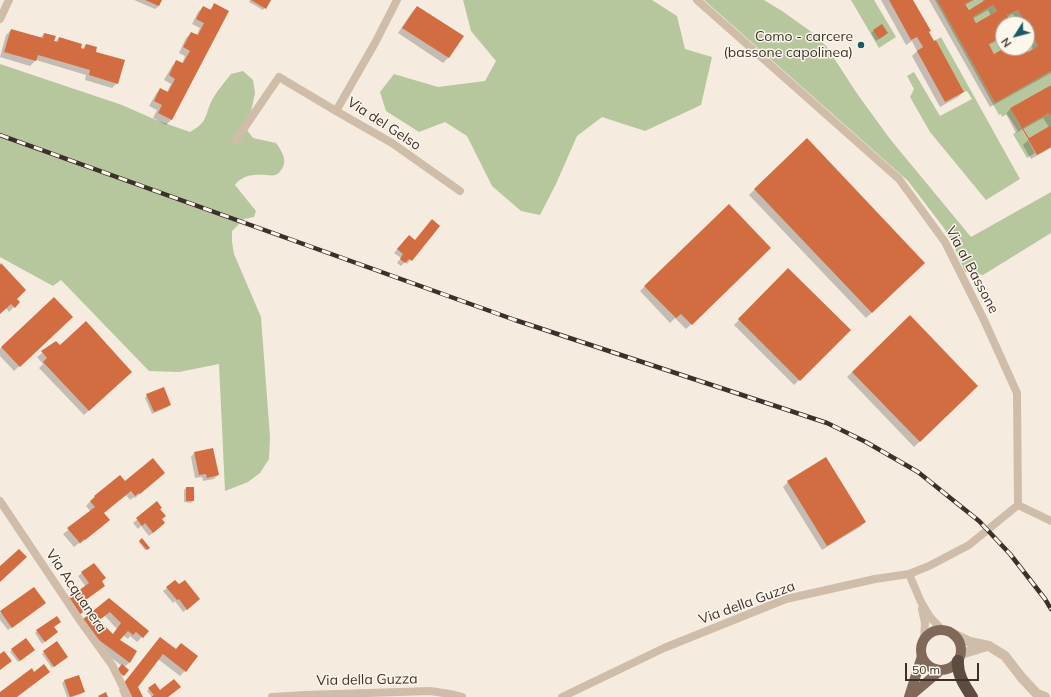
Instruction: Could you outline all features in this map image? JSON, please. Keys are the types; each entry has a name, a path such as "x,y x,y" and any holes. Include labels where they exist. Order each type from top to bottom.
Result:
{"highway":[{"path":"959,657 960,676 963,684 972,697"}],"main road":[{"path":"942,630 949,631 955,635 960,644 959,657 951,668 941,670 909,697 922,656 921,651 924,640 932,632 942,630"},
{"path":"922,656 929,666 941,670"}],"street":[{"path":"0,20 9,0"},
{"name":"Via del Gelso","path":"396,0 375,43 336,111 392,143 460,192"},
{"name":"Via al Bassone","path":"697,0 899,179 945,242 984,320 1017,393 1018,505"},
{"path":"236,140 279,77 336,111"},
{"name":"Via Acquanera","path":"0,501 81,622 112,665 128,697"},
{"path":"1018,505 1051,521"},
{"name":"Via della Guzza","path":"562,697 664,648 786,599 875,578 909,574 929,566 969,545 1018,505"},
{"path":"909,574 921,602 930,617 942,630"},
{"path":"921,602 925,623 924,640"},
{"path":"955,635 970,642 989,646 1005,656 1037,694 1045,697"},
{"path":"959,657 989,646"},
{"name":"Via della Guzza","path":"272,697 305,694 430,691 462,697"}],"green space":[{"path":"463,0 652,0 677,16 685,49 712,57 701,105 645,131 602,117 577,136 556,184 540,215 521,211 492,186 467,136 445,122 419,132 386,111 380,92 394,74 438,87 485,81 496,61 471,31"},
{"path":"704,0 764,0 813,33 826,46 858,95 890,139 971,237 1051,192 1051,233 983,275 965,272 953,244 944,228 908,181"},
{"path":"851,0 874,0 896,37 879,48"},
{"path":"935,0 937,0 995,103 1051,71 1051,85 1010,108 1035,153 1027,158 1013,134 1018,131 1007,114 1002,117 1001,114 999,115"},
{"path":"972,0 985,0 969,10 965,4"},
{"path":"993,5 997,11 976,23 973,17"},
{"path":"1018,10 1021,16 1008,16"},
{"path":"941,37 1020,179 986,200 930,132 910,97 914,89 907,76 914,72 940,116 972,99 967,91 964,92 936,40"},
{"path":"995,41 994,54 989,44"},
{"path":"1035,41 1038,46 1035,48"},
{"path":"0,64 122,105 156,120 190,132 202,123 213,98 231,74 243,71 253,80 255,93 247,130 253,138 276,143 283,155 284,166 276,175 249,176 241,179 235,185 256,211 254,217 244,219 232,231 232,242 234,254 261,317 270,437 269,459 260,473 248,482 225,491 219,364 179,372 149,371 61,280 53,286 0,257"},
{"path":"1049,113 1051,117 1051,125 1029,138 1023,128"}],"building":[{"path":"145,0 162,0 159,6"},
{"path":"251,0 271,0 266,9"},
{"path":"889,0 913,0 931,31 929,32 934,41 936,40 964,92 945,102 917,51 923,47 917,37 911,40"},
{"path":"937,0 972,0 965,4 969,10 985,0 1051,0 1051,71 995,103","holes":["993,5 997,11 976,23 973,17"]},
{"path":"214,3 229,11 172,120 158,113 162,105 154,101 160,88 168,92 175,79 169,75 176,60 183,63 190,51 183,47 191,32 198,35 204,23 196,19 203,6 211,10"},
{"path":"417,6 464,36 449,58 402,28"},
{"path":"882,24 888,33 879,39 873,30"},
{"path":"11,29 43,38 44,33 56,36 54,41 58,42 59,37 82,44 81,48 84,49 86,44 97,47 96,52 125,60 118,84 89,75 90,70 38,55 36,61 4,52"},
{"path":"1051,85 1051,117 1049,113 1023,128 1029,138 1051,125 1051,147 1037,155 1010,108"},
{"path":"807,138 925,263 872,313 754,189"},
{"path":"729,204 771,248 692,325 681,314 676,318 644,286"},
{"path":"432,219 440,226 412,261 409,259 405,263 400,259 403,254 397,249 409,235 415,240"},
{"path":"1,263 26,290 17,299 20,302 15,308 11,304 0,314 0,265"},
{"path":"788,268 851,330 800,381 738,319"},
{"path":"54,297 73,317 20,367 1,347"},
{"path":"910,315 978,386 920,442 852,372"},
{"path":"86,321 132,372 89,411 43,362 47,358 41,351 56,341 60,345"},
{"path":"164,387 171,405 154,412 146,394"},
{"path":"213,448 219,475 207,478 206,474 199,475 194,452"},
{"path":"826,457 866,522 827,546 787,481"},
{"path":"153,458 165,473 140,494 139,493 135,496 131,491 104,513 110,520 80,543 67,528 95,507 90,501 95,497 94,496 120,475 125,481"},
{"path":"186,487 194,487 194,501 186,501"},
{"path":"157,501 162,508 160,509 166,516 162,519 165,523 153,533 145,523 142,526 136,518"},
{"path":"142,538 150,548 147,550 139,541"},
{"path":"19,549 27,557 0,582 0,566"},
{"path":"94,563 106,578 102,581 105,586 83,602 88,609 79,615 67,599 89,583 81,572"},
{"path":"175,580 179,584 185,580 200,599 187,610 179,599 177,600 166,587"},
{"path":"34,587 46,603 12,628 0,611"},
{"path":"109,598 149,631 143,638 136,632 133,635 128,631 120,640 137,651 130,663 99,640 83,619","holes":["110,612 121,623 113,634 99,620"]},
{"path":"57,616 61,622 54,627 58,632 45,642 36,630"},
{"path":"160,637 176,649 181,643 198,656 186,672 163,654 138,687 143,697 129,697 123,684"},
{"path":"26,638 35,650 20,661 11,649"},
{"path":"57,641 68,657 54,667 43,651"},
{"path":"4,651 12,661 0,670 0,654"},
{"path":"44,664 50,672 17,697 0,697 0,692 32,668 34,672"},
{"path":"122,664 129,670 124,676 117,670"},
{"path":"79,675 85,692 70,697 64,680"},
{"path":"174,679 181,687 168,697 151,697 154,695 148,688 155,683 160,690"},
{"path":"106,692 108,697 98,696"}],"railway":[{"path":"0,135 515,320 827,423 866,442 918,472 979,521 1010,554 1051,609"}],"place":[{"name":"Como - carcere (bassone capolinea)","path":"861,45"}]}
